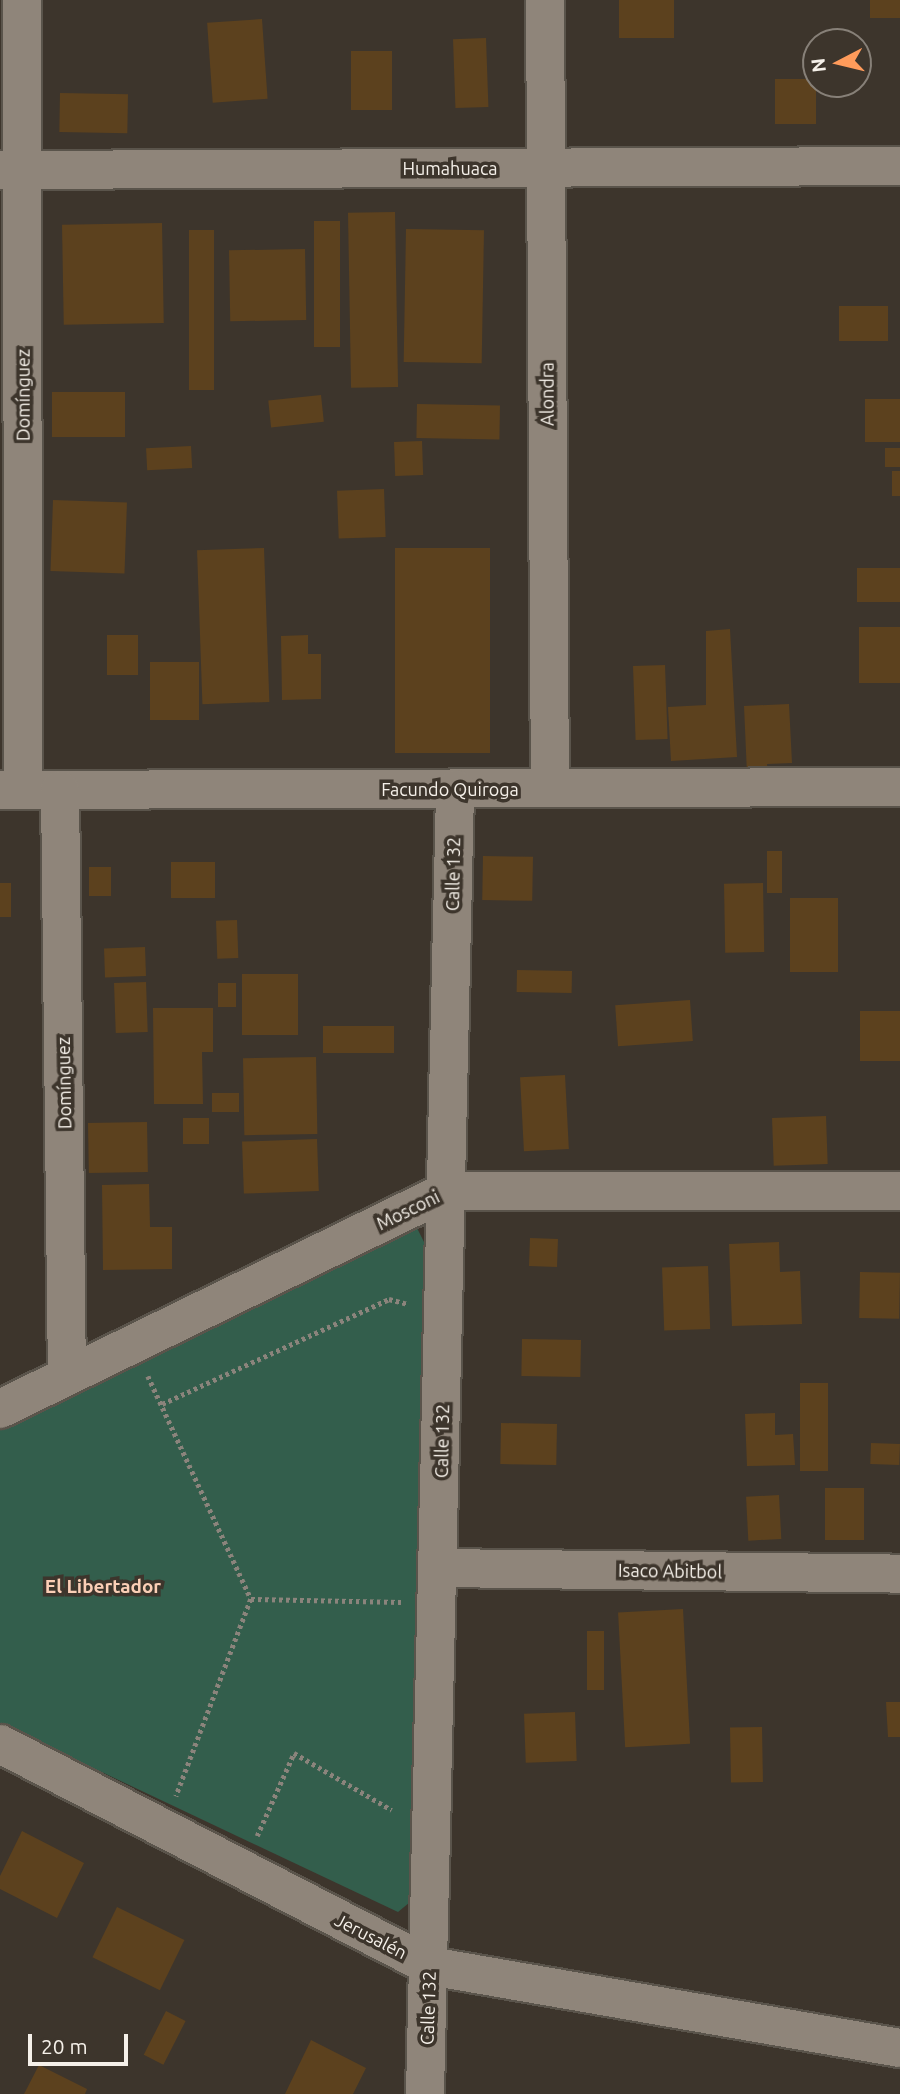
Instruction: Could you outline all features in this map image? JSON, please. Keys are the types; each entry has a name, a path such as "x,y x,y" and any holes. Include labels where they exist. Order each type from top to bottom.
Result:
{"street":[{"name":"Domínguez","path":"11,790 11,170 22,0"},
{"name":"Alondra","path":"545,0 550,788"},
{"name":"Humahuaca","path":"11,170 900,166"},
{"name":"Facundo Quiroga","path":"11,790 900,787"},
{"name":"Calle 132","path":"425,2094 430,1966 454,789"},
{"name":"Domínguez","path":"60,790 67,1376"},
{"name":"Mosconi","path":"0,1409 446,1191 900,1191"},
{"name":"Isaco Abitbol","path":"438,1584 900,1574"},
{"name":"Jerusalén","path":"0,1744 430,1966 900,2048"}],"path":[{"path":"162,1404 389,1299 408,1304"},
{"path":"133,1345 251,1599 164,1827"},
{"path":"251,1599 438,1584"},
{"path":"242,1869 293,1753 392,1810"}],"green space":[{"path":"414,1222 431,1256 421,1893 398,1912 0,1724 0,1418"}],"building":[{"path":"619,0 674,0 674,38 619,38"},
{"path":"870,0 900,0 900,18 870,18"},
{"path":"262,19 268,99 213,103 207,23"},
{"path":"486,38 488,107 455,108 453,39"},
{"path":"351,51 392,51 392,110 351,110"},
{"path":"775,79 802,79 802,98 816,98 816,124 775,124"},
{"path":"60,93 128,94 127,133 59,132"},
{"path":"395,212 398,387 351,388 348,213"},
{"path":"314,221 340,221 340,347 314,347"},
{"path":"162,223 164,323 64,325 62,225"},
{"path":"406,229 484,230 482,363 404,362"},
{"path":"189,230 214,230 214,390 189,390"},
{"path":"305,249 306,320 230,321 229,250"},
{"path":"839,306 888,306 888,341 839,341"},
{"path":"52,392 125,392 125,437 52,437"},
{"path":"321,395 324,422 271,427 268,401"},
{"path":"865,399 900,399 900,442 865,442"},
{"path":"417,404 500,405 499,439 416,438"},
{"path":"422,441 423,475 395,476 394,442"},
{"path":"191,446 192,468 147,470 146,448"},
{"path":"885,448 900,448 900,467 885,467"},
{"path":"892,471 900,471 900,496 892,496"},
{"path":"384,489 386,537 339,539 337,491"},
{"path":"53,500 127,503 124,574 51,571"},
{"path":"264,548 269,702 202,704 197,550"},
{"path":"395,548 490,548 490,753 395,753"},
{"path":"857,568 900,568 900,602 857,602"},
{"path":"859,627 900,627 900,683 859,683"},
{"path":"730,629 737,757 671,761 668,707 706,705 706,631"},
{"path":"107,635 138,635 138,675 107,675"},
{"path":"308,635 308,654 321,654 321,699 282,700 281,636"},
{"path":"150,662 199,662 199,720 150,720"},
{"path":"665,665 668,739 636,740 633,666"},
{"path":"789,704 792,763 767,764 768,773 747,774 744,706"},
{"path":"767,851 782,851 782,893 767,893"},
{"path":"483,856 533,857 532,901 482,900"},
{"path":"171,862 215,862 215,898 171,898"},
{"path":"89,867 111,867 111,896 89,896"},
{"path":"0,883 11,883 11,917 0,917"},
{"path":"763,883 764,952 725,953 724,884"},
{"path":"790,898 838,898 838,972 790,972"},
{"path":"237,920 238,958 217,959 216,921"},
{"path":"145,947 146,976 105,977 104,948"},
{"path":"517,970 572,971 572,993 517,992"},
{"path":"242,974 298,974 298,1035 242,1035"},
{"path":"146,982 148,1032 116,1033 114,983"},
{"path":"218,983 236,983 236,1007 218,1007"},
{"path":"690,1000 693,1041 618,1046 615,1005"},
{"path":"153,1008 213,1008 213,1052 202,1052 203,1104 154,1104"},
{"path":"860,1011 900,1011 900,1061 860,1061"},
{"path":"323,1026 394,1026 394,1053 323,1053"},
{"path":"316,1057 317,1134 244,1135 243,1058"},
{"path":"565,1075 569,1149 524,1151 520,1077"},
{"path":"212,1093 239,1093 239,1112 212,1112"},
{"path":"826,1116 828,1164 774,1166 772,1118"},
{"path":"183,1118 209,1118 209,1144 183,1144"},
{"path":"147,1122 148,1172 89,1173 88,1123"},
{"path":"317,1139 319,1191 244,1194 242,1142"},
{"path":"149,1184 150,1227 172,1227 172,1269 103,1270 102,1185"},
{"path":"530,1238 558,1239 557,1267 529,1266"},
{"path":"779,1242 780,1272 800,1271 802,1324 732,1326 729,1244"},
{"path":"708,1266 710,1329 664,1331 662,1268"},
{"path":"860,1272 900,1273 899,1319 859,1318"},
{"path":"522,1339 581,1340 580,1377 521,1376"},
{"path":"800,1383 828,1383 828,1471 800,1471"},
{"path":"775,1413 775,1435 793,1434 795,1465 747,1466 745,1414"},
{"path":"501,1423 557,1424 556,1465 500,1464"},
{"path":"871,1443 900,1444 899,1465 870,1464"},
{"path":"825,1488 864,1488 864,1540 825,1540"},
{"path":"779,1495 781,1539 748,1541 746,1497"},
{"path":"683,1609 690,1744 625,1747 618,1612"},
{"path":"587,1631 604,1631 604,1690 587,1690"},
{"path":"886,1702 900,1702 900,1737 888,1737"},
{"path":"575,1712 577,1761 526,1763 524,1714"},
{"path":"762,1727 763,1782 731,1783 730,1728"},
{"path":"22,1831 84,1863 57,1918 0,1889 0,1876"},
{"path":"117,1907 184,1940 160,1990 92,1957"},
{"path":"166,2011 186,2021 163,2065 144,2055"},
{"path":"311,2040 366,2068 353,2094 285,2094"},
{"path":"39,2065 87,2089 85,2094 24,2094"}],"district":[{"name":"El Libertador","path":"103,1587"}]}
